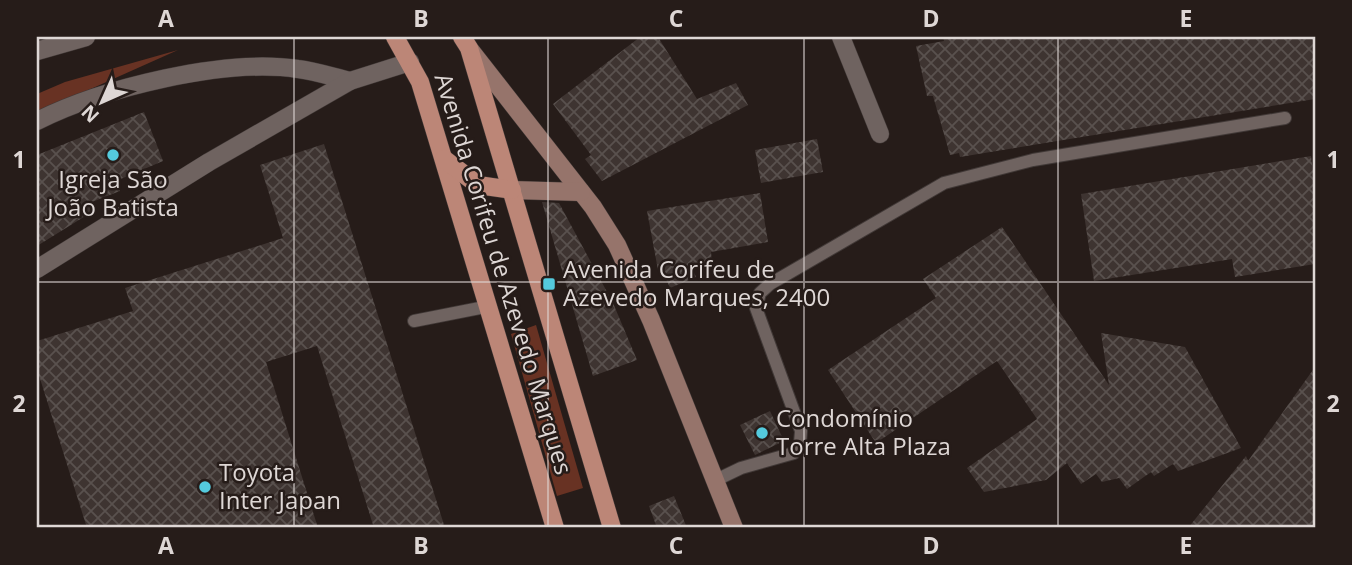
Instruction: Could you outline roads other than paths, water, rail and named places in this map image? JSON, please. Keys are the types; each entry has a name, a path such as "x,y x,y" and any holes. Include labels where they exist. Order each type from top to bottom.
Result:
{"main road":[{"name":"Avenida Corifeu de Azevedo Marques","path":"395,37 420,82 490,306 555,528"},
{"name":"Avenida Corifeu de Azevedo Marques","path":"465,42 512,190 612,528"},
{"path":"465,42 604,223 651,320 734,528"},
{"path":"444,159 478,186 581,192"}],"street":[{"path":"37,51 86,37"},
{"path":"841,37 880,134"},
{"path":"37,270 220,156 350,80 410,62"},
{"path":"37,121 108,92 181,75 258,67 297,68 350,80"}],"lane":[{"path":"714,481 741,468 794,453 800,443 801,431 756,308 760,293 770,284 944,183 1033,160 1285,118"},
{"path":"414,321 490,306"}],"place":[{"name":"Igreja São João Batista","path":"113,155"},
{"name":"Avenida Corifeu de Azevedo Marques, 2400","path":"549,284"},
{"name":"Condomínio Torre Alta Plaza","path":"762,433"},
{"name":"Toyota Inter Japan","path":"205,487"}]}
